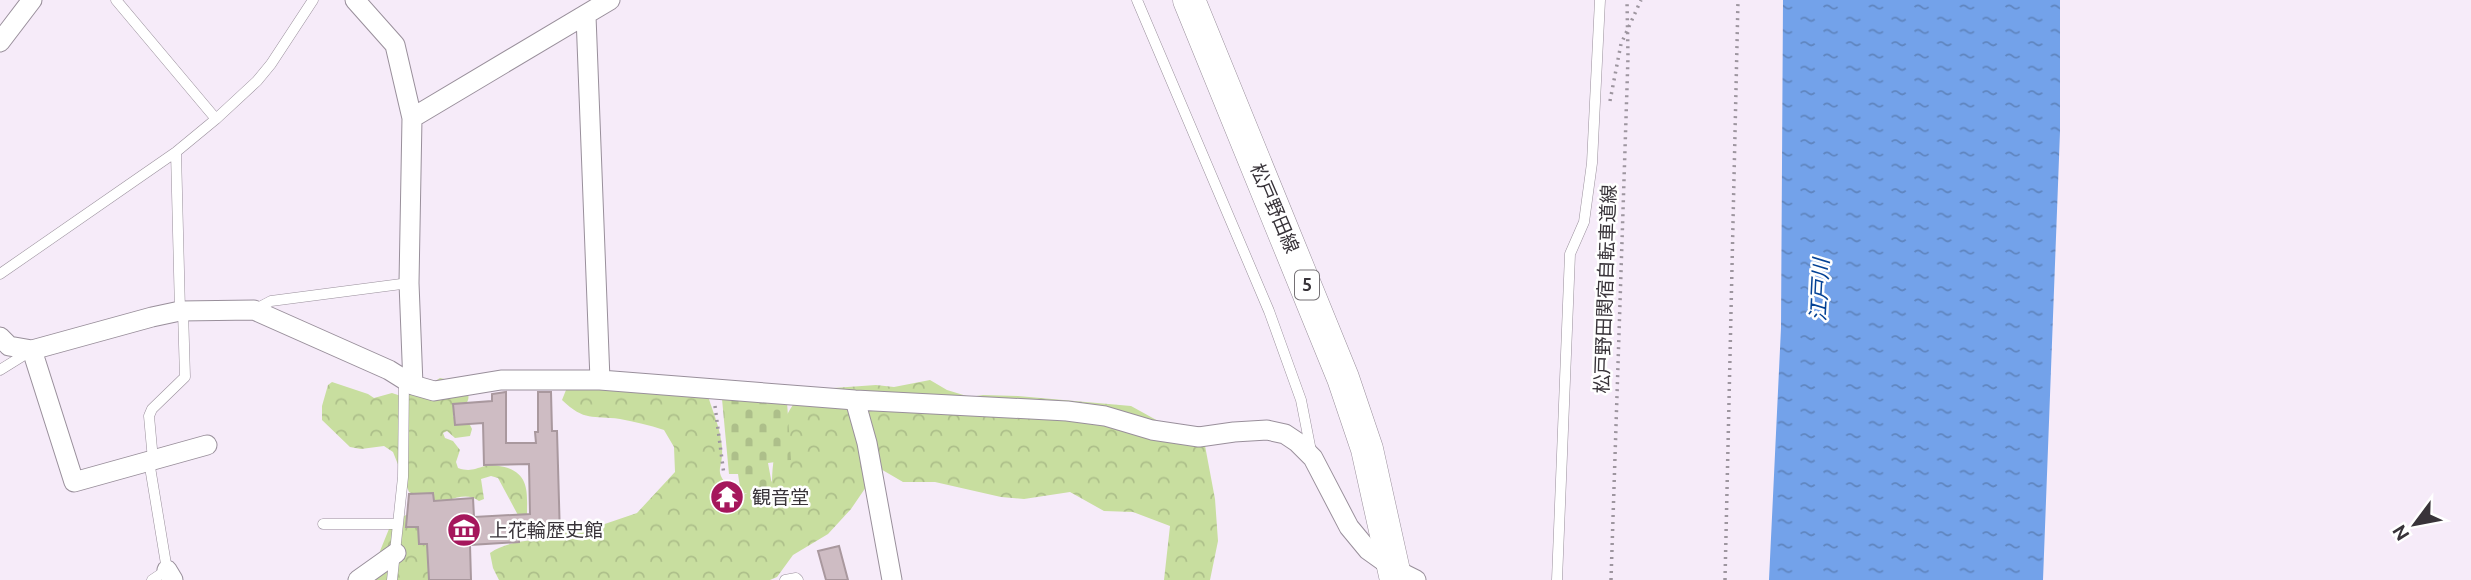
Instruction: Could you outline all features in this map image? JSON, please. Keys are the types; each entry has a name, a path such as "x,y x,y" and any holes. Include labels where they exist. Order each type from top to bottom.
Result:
{"main road":[{"name":"松戸野田線","path":"1189,0 1343,378 1367,449 1403,577"}],"street":[{"path":"1,37 32,0"},
{"path":"355,0 395,45 412,118 409,382"},
{"path":"412,118 610,0"},
{"path":"586,16 600,380"},
{"path":"0,337 9,346 32,350 181,311 254,310 434,391 501,380 600,380 855,400 1067,411 1105,416 1152,430 1199,437 1267,430 1285,434 1313,458 1349,527 1368,550 1403,577"},
{"path":"32,350 74,482 207,445"},
{"path":"855,400 867,443 892,580"},
{"path":"358,580 396,553"}],"lane":[{"path":"116,0 216,119"},
{"path":"0,274 176,152 216,119 257,81 271,64 313,0"},
{"path":"1137,0 1269,311 1301,400 1313,458"},
{"path":"1557,580 1570,254 1584,222 1592,163 1600,0"},
{"path":"164,577 151,461 149,416 152,409 185,377 176,224 176,152"},
{"path":"254,310 271,301 409,284"},
{"path":"0,370 32,350"},
{"path":"392,580 409,382"},
{"path":"323,524 398,524"},
{"path":"785,580 798,580"}],"path":[{"name":"松戸野田関宿自転車道線","path":"1611,580 1627,0"},
{"path":"1609,107 1621,44 1641,0"},
{"path":"1726,580 1738,0"},
{"path":"713,387 724,475"}],"green space":[{"path":"440,378 463,383 469,397 466,404 454,412 453,416 456,420 470,425 470,436 455,438 447,431 443,433 445,438 453,441 460,450 456,462 458,468 469,470 494,465 515,471 526,487 527,516 519,517 498,478 491,476 481,479 484,499 479,501 462,497 432,505 434,499 430,494 409,492 393,452 384,446 361,449 350,447 322,420 322,406 328,385 332,382 374,398 392,393 401,396 418,392"},
{"path":"930,380 947,390 970,397 1018,396 1131,406 1160,422 1203,435 1215,499 1218,541 1210,580 1164,580 1170,526 1133,512 1104,511 1070,492 1024,499 1001,497 935,482 903,482 879,468 851,509 828,534 793,555 777,577 770,580 499,580 493,568 490,553 498,548 525,541 563,538 568,528 593,528 637,513 675,472 674,447 664,430 620,419 583,415 562,400 568,385 707,392 721,440 720,474 739,497 767,486 772,481 780,432 790,410 805,390 876,385 894,387"},
{"path":"722,399 787,402 791,460 768,463 773,490 741,494 738,474 729,474"},
{"path":"406,515 416,520 449,580 374,580 380,551 391,524"}],"water":[{"name":"江戸川","path":"1783,0 2060,0 2060,132 2043,580 1769,580 1781,328"}],"building":[{"path":"506,392 506,443 536,443 538,392 551,392 552,431 557,431 560,537 519,538 519,542 470,545 471,580 429,580 427,544 419,544 418,527 406,527 409,494 433,493 434,501 473,498 474,517 530,514 529,464 484,465 483,423 455,425 453,404 492,401 492,394"},
{"name":"観音堂","path":"736,486 738,506 718,509 715,489"},
{"path":"839,546 848,580 826,580 818,551"}],"place":[{"name":"観音堂","path":"727,497"},
{"name":"上花輪歴史館","path":"464,530"}]}
